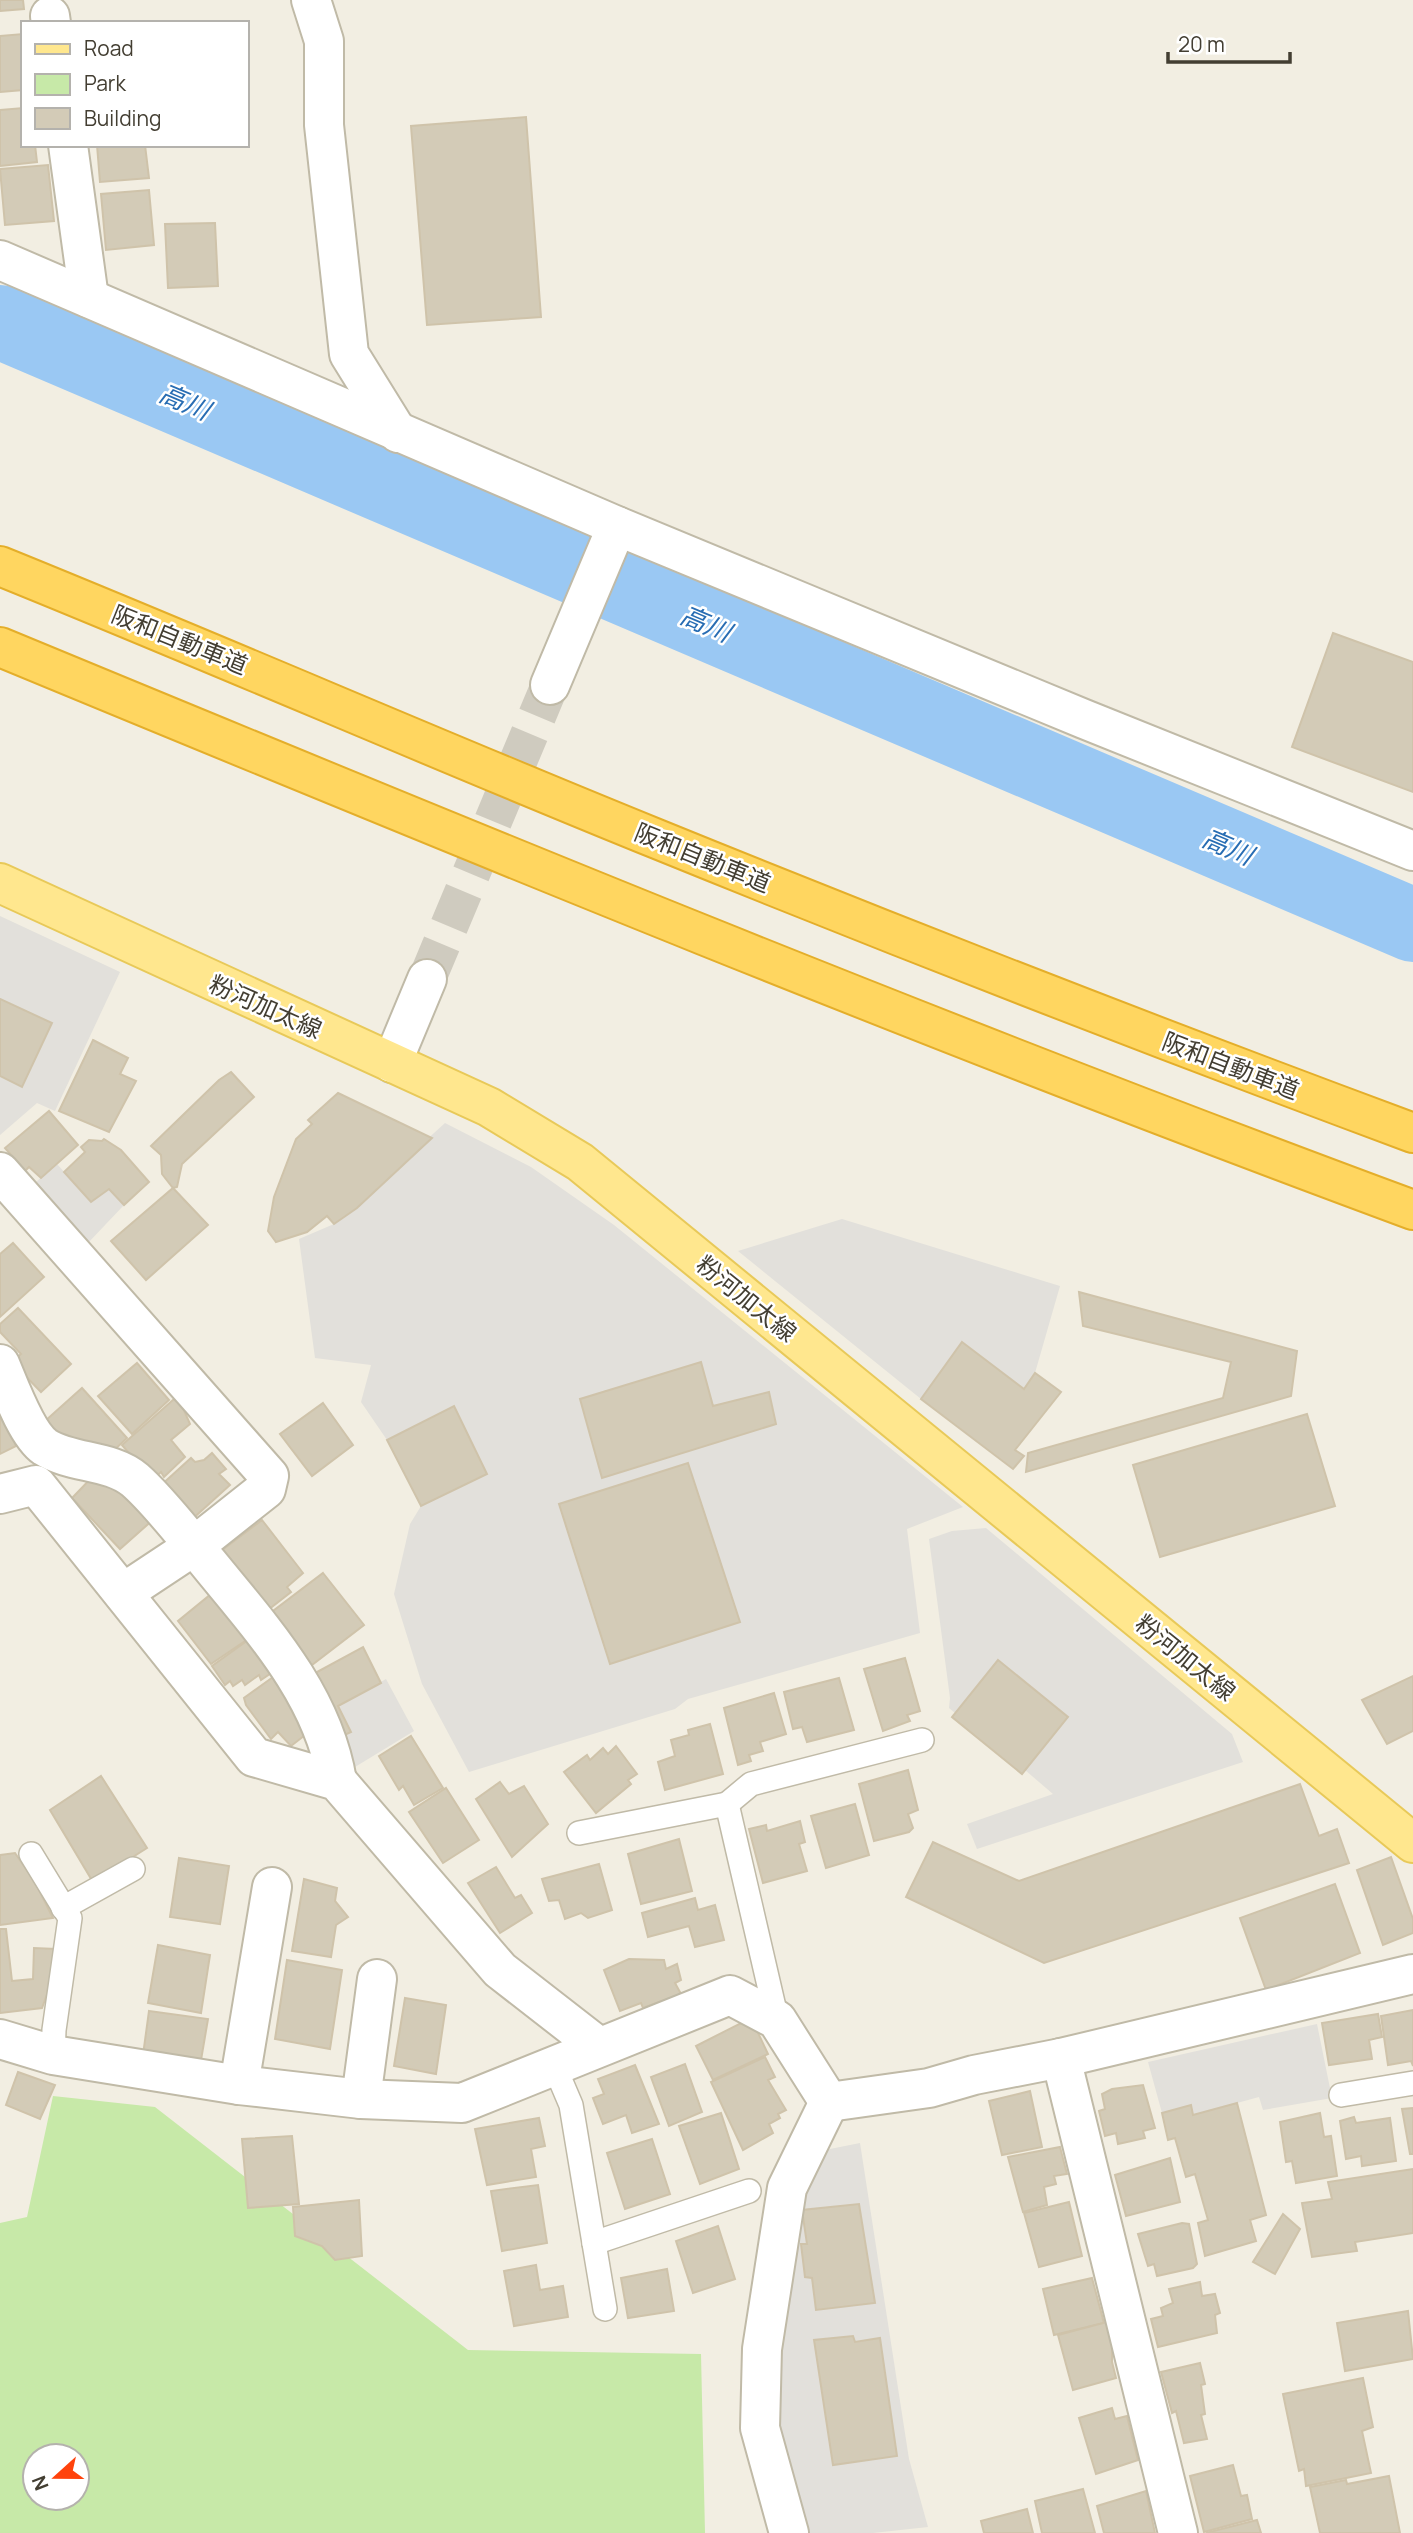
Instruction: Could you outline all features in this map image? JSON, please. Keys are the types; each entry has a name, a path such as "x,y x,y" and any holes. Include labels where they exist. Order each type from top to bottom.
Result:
{"highway":[{"name":"阪和自動車道","path":"0,566 655,839 1191,1051 1413,1133"},
{"path":"0,648 628,906 1149,1112 1413,1210"}],"main road":[{"name":"粉河加太線","path":"0,883 489,1107 580,1162 1413,1843"}],"street":[{"path":"312,0 324,41 324,125 349,354 398,433"},
{"path":"68,147 89,298"},
{"path":"0,260 398,433 612,536 1084,719 1413,851"},
{"path":"550,685 612,536"},
{"path":"391,1063 427,979"},
{"path":"0,1172 269,1476 266,1489 194,1545 123,1593"},
{"path":"0,1364 25,1422 44,1446 65,1455 94,1461 133,1479 194,1545 297,1676 333,1756 337,1781 500,1970 598,2047"},
{"path":"0,1494 36,1485 254,1757 337,1781"},
{"path":"239,2085 272,1887"},
{"path":"829,2102 929,2088 974,2075 1061,2059 1413,1974"},
{"path":"361,2099 377,1979"},
{"path":"0,2039 53,2055 239,2085 361,2099 462,2103 730,1995 777,2020 829,2102"},
{"path":"1061,2059 1178,2533"},
{"path":"789,2533 760,2428 762,2349 787,2188 829,2102"}],"lane":[{"path":"579,1833 727,1804 751,1784 922,1740"},
{"path":"727,1804 777,2020"},
{"path":"31,1854 70,1918 53,2055"},
{"path":"63,1908 133,1869"},
{"path":"554,2065 571,2105 605,2309"},
{"path":"1341,2095 1413,2083"},
{"path":"594,2244 749,2191"}],"green space":[{"path":"53,2096 155,2107 468,2350 701,2354 705,2533 0,2533 0,2223 27,2217"}],"shaded area":[{"path":"0,916 120,972 55,1111 37,1103 0,1135"},
{"path":"445,1123 531,1167 614,1225 963,1507 907,1529 920,1633 688,1699 675,1709 469,1772 422,1684 394,1594 410,1524 421,1506 487,1473 454,1406 387,1440 361,1402 371,1365 315,1358 299,1239 334,1224"},
{"path":"57,1164 91,1202 109,1189 124,1205 87,1244 36,1182"},
{"path":"842,1219 1060,1286 1035,1373 1024,1389 962,1343 921,1399 738,1251"},
{"path":"986,1528 1232,1734 1243,1762 977,1849 967,1824 1053,1794 1025,1770 1068,1717 998,1660 955,1713 949,1708 950,1698 929,1539 952,1531"},
{"path":"386,1679 414,1731 355,1767 338,1738 351,1732 338,1706"},
{"path":"1317,2024 1332,2098 1263,2110 1259,2097 1193,2115 1190,2105 1162,2113 1148,2062"},
{"path":"860,2143 909,2459 928,2527 873,2533 795,2533 764,2428 810,2153"}],"building":[{"path":"0,0 23,0 24,9 0,11"},
{"path":"21,34 21,90 0,92 0,36"},
{"path":"21,108 21,147 35,147 37,162 0,166 0,110"},
{"path":"526,117 541,317 427,325 411,126"},
{"path":"97,147 145,147 149,178 100,182"},
{"path":"48,165 54,221 5,225 0,169"},
{"path":"149,190 154,245 106,250 101,194"},
{"path":"215,223 218,286 168,288 165,224"},
{"path":"1333,633 1413,662 1413,792 1292,747"},
{"path":"0,999 52,1023 22,1087 0,1076"},
{"path":"93,1040 128,1058 120,1074 136,1081 109,1132 59,1111"},
{"path":"231,1072 254,1097 182,1164 177,1187 173,1188 162,1174 161,1155 151,1146 219,1080"},
{"path":"338,1093 432,1138 357,1208 334,1224 327,1216 307,1232 276,1242 268,1231 274,1197 296,1139 312,1124 308,1120"},
{"path":"49,1111 78,1145 41,1178 29,1167 25,1171 5,1148"},
{"path":"104,1139 121,1150 149,1182 124,1205 109,1189 91,1202 64,1172 85,1152 81,1147 89,1140"},
{"path":"173,1188 208,1225 146,1280 111,1241"},
{"path":"13,1243 44,1277 0,1317 0,1254"},
{"path":"1079,1292 1297,1351 1291,1396 1026,1472 1028,1453 1223,1398 1231,1362 1083,1326"},
{"path":"18,1308 71,1364 41,1392 12,1362 21,1354 0,1332 0,1324"},
{"path":"962,1342 1024,1389 1035,1373 1061,1392 1015,1450 1024,1456 1013,1469 921,1399"},
{"path":"701,1362 713,1406 769,1392 776,1424 602,1478 580,1399"},
{"path":"137,1363 169,1400 132,1434 98,1396"},
{"path":"82,1388 127,1438 109,1455 64,1443 45,1421"},
{"path":"174,1399 183,1408 190,1424 171,1440 185,1457 164,1477 161,1472 152,1480 122,1445"},
{"path":"323,1403 353,1445 312,1476 280,1434"},
{"path":"454,1406 487,1474 421,1506 387,1440"},
{"path":"0,1409 16,1446 0,1454"},
{"path":"1307,1414 1335,1506 1160,1557 1133,1465"},
{"path":"212,1453 226,1469 219,1474 230,1485 189,1522 159,1487 191,1458 195,1462 204,1460"},
{"path":"688,1463 740,1622 610,1664 559,1504"},
{"path":"100,1469 155,1518 120,1549 72,1498"},
{"path":"262,1520 303,1573 287,1587 291,1592 264,1613 217,1554"},
{"path":"323,1573 364,1625 308,1668 269,1614"},
{"path":"216,1590 254,1635 211,1664 178,1621"},
{"path":"259,1632 283,1665 261,1680 259,1675 245,1685 242,1680 233,1686 230,1681 225,1685 212,1666"},
{"path":"363,1647 381,1683 338,1706 351,1732 338,1738 306,1678"},
{"path":"905,1658 920,1711 907,1715 910,1721 883,1731 864,1669"},
{"path":"998,1660 1068,1717 1022,1774 952,1717"},
{"path":"1413,1676 1413,1731 1387,1744 1362,1700"},
{"path":"273,1677 314,1728 291,1746 278,1732 271,1739 246,1705 244,1698"},
{"path":"839,1678 854,1730 807,1742 802,1727 793,1729 784,1692"},
{"path":"774,1693 786,1734 760,1742 763,1751 749,1755 751,1761 738,1765 724,1708"},
{"path":"710,1724 723,1774 665,1790 658,1762 675,1756 671,1740 689,1735 688,1730"},
{"path":"411,1736 443,1788 414,1805 403,1786 399,1790 379,1756"},
{"path":"616,1746 637,1774 628,1780 631,1784 596,1813 564,1772 587,1755 590,1760 603,1748 608,1754"},
{"path":"908,1770 918,1810 908,1814 913,1828 909,1832 874,1841 859,1784"},
{"path":"101,1776 147,1848 93,1882 50,1810"},
{"path":"500,1782 509,1794 524,1786 548,1824 512,1857 476,1799"},
{"path":"1300,1784 1319,1836 1337,1829 1349,1863 1044,1963 906,1897 933,1842 1019,1881"},
{"path":"446,1788 479,1840 443,1863 409,1812"},
{"path":"855,1804 869,1855 826,1868 811,1816"},
{"path":"800,1821 805,1842 799,1844 807,1871 763,1883 749,1829 766,1825 767,1831"},
{"path":"679,1839 692,1891 641,1904 628,1854"},
{"path":"15,1853 35,1882 53,1918 0,1925 0,1855"},
{"path":"1391,1857 1413,1919 1413,1933 1383,1945 1357,1870"},
{"path":"179,1858 229,1866 220,1924 170,1917"},
{"path":"599,1864 612,1910 588,1918 581,1913 565,1919 559,1900 549,1901 542,1879"},
{"path":"496,1867 515,1898 521,1895 532,1913 500,1933 468,1883"},
{"path":"304,1879 337,1888 335,1901 348,1917 336,1925 331,1957 292,1951"},
{"path":"1335,1884 1360,1953 1266,1990 1240,1918"},
{"path":"695,1898 698,1910 715,1905 724,1940 695,1947 689,1926 648,1937 642,1913"},
{"path":"0,1929 6,1929 12,1981 33,1979 34,1948 56,1949 53,1978 42,2008 0,2013"},
{"path":"158,1945 210,1955 201,2013 148,2003"},
{"path":"629,1959 664,1960 666,1969 677,1964 681,1980 675,1983 681,1994 643,2008 641,2003 620,2011 604,1970"},
{"path":"287,1960 342,1970 330,2049 275,2039"},
{"path":"405,1998 446,2005 436,2074 394,2066"},
{"path":"1413,2010 1413,2066 1411,2061 1388,2065 1381,2016"},
{"path":"149,2011 208,2019 200,2066 143,2055"},
{"path":"1378,2014 1382,2037 1369,2040 1372,2059 1329,2065 1322,2023"},
{"path":"751,2018 768,2054 713,2080 696,2046"},
{"path":"765,2057 775,2077 768,2080 786,2110 778,2114 780,2118 769,2124 773,2133 743,2150 711,2082"},
{"path":"685,2064 702,2112 669,2126 651,2077"},
{"path":"635,2065 659,2124 632,2133 626,2115 603,2124 593,2098 604,2094 598,2079"},
{"path":"18,2072 55,2085 40,2119 6,2105"},
{"path":"1143,2085 1155,2128 1143,2131 1145,2138 1118,2144 1116,2133 1105,2136 1099,2111 1105,2109 1102,2094 1112,2089"},
{"path":"1030,2091 1042,2147 1002,2155 989,2101"},
{"path":"1237,2103 1266,2215 1250,2220 1256,2241 1205,2256 1198,2223 1208,2220 1195,2174 1186,2177 1175,2138 1168,2140 1162,2113 1191,2105 1193,2115"},
{"path":"1413,2108 1413,2154 1410,2154 1402,2109"},
{"path":"721,2113 739,2169 700,2184 679,2126"},
{"path":"1320,2113 1324,2137 1331,2136 1337,2176 1296,2183 1292,2161 1286,2162 1280,2122"},
{"path":"1354,2117 1356,2123 1390,2118 1396,2161 1362,2166 1361,2156 1346,2159 1340,2121"},
{"path":"539,2118 545,2146 531,2149 536,2177 487,2185 475,2129"},
{"path":"292,2136 299,2204 248,2208 242,2139"},
{"path":"652,2139 670,2194 625,2209 607,2153"},
{"path":"1060,2147 1067,2174 1054,2176 1056,2184 1044,2187 1047,2205 1023,2212 1008,2157"},
{"path":"1170,2158 1180,2202 1126,2216 1115,2175"},
{"path":"1413,2169 1413,2233 1355,2242 1357,2251 1312,2257 1302,2203 1332,2199 1328,2182"},
{"path":"538,2185 547,2243 502,2251 491,2191"},
{"path":"359,2200 362,2256 335,2260 322,2246 295,2236 293,2207"},
{"path":"1069,2202 1082,2256 1039,2267 1024,2213"},
{"path":"859,2204 875,2303 816,2310 812,2278 805,2277 801,2244 807,2244 802,2210"},
{"path":"1283,2214 1300,2229 1275,2274 1253,2262"},
{"path":"1182,2223 1189,2224 1197,2264 1193,2268 1157,2276 1154,2264 1148,2266 1138,2234"},
{"path":"718,2226 735,2279 693,2293 676,2241"},
{"path":"536,2265 540,2290 563,2286 568,2317 514,2326 504,2271"},
{"path":"667,2269 674,2311 628,2318 621,2278"},
{"path":"1092,2278 1104,2323 1054,2335 1043,2289"},
{"path":"1200,2282 1202,2296 1215,2294 1220,2313 1215,2315 1217,2333 1158,2347 1151,2319 1163,2316 1161,2308 1173,2303 1169,2289"},
{"path":"1408,2311 1413,2359 1345,2371 1337,2323"},
{"path":"1107,2322 1112,2339 1112,2362 1116,2378 1073,2390 1058,2335"},
{"path":"853,2336 855,2342 880,2338 897,2456 833,2465 814,2340"},
{"path":"1200,2363 1205,2384 1201,2385 1205,2414 1201,2415 1207,2439 1184,2443 1176,2411 1172,2413 1161,2372"},
{"path":"1363,2378 1373,2427 1362,2431 1371,2473 1306,2486 1304,2469 1299,2471 1283,2394"},
{"path":"1112,2408 1115,2419 1127,2416 1138,2460 1096,2474 1079,2418"},
{"path":"1233,2465 1241,2496 1247,2495 1252,2519 1204,2532 1190,2476"},
{"path":"1389,2476 1400,2533 1320,2533 1310,2487 1346,2480 1347,2484"},
{"path":"1083,2489 1095,2533 1042,2533 1035,2501"},
{"path":"1146,2491 1155,2533 1104,2533 1097,2506"},
{"path":"1027,2509 1033,2533 984,2533 981,2521"},
{"path":"1257,2520 1261,2533 1206,2533"}],"waterway":[{"name":"高川","path":"0,322 1413,925"}],"tunnel":[{"path":"427,979 550,685"}]}
